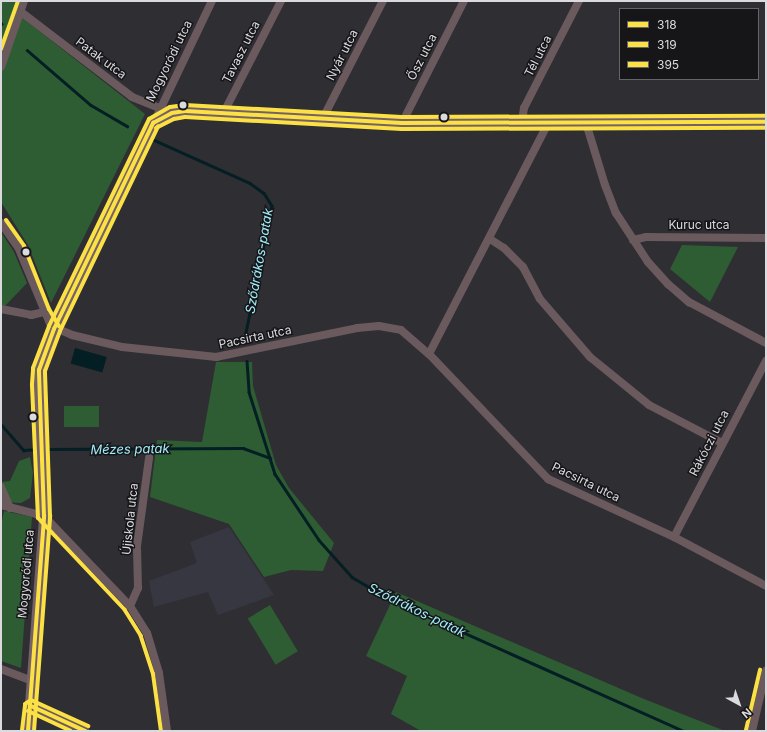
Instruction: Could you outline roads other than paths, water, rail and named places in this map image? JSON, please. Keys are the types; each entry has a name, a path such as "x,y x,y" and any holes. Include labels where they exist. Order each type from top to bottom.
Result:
{"main road":[{"path":"153,123 172,113 223,114 402,123 766,122"},
{"name":"Mogyoródi utca","path":"28,731 44,516 39,370 53,328 153,123"}],"street":[{"path":"1,67 24,1"},
{"name":"Mogyoródi utca","path":"153,123 212,1"},
{"name":"Tavasz utca","path":"223,114 281,1"},
{"name":"Nyár utca","path":"322,120 383,1"},
{"name":"Ősz utca","path":"402,123 464,1"},
{"name":"Tél utca","path":"522,122 524,108 579,1"},
{"name":"Patak utca","path":"21,12 132,97 160,110 172,113"},
{"path":"429,354 548,123"},
{"path":"586,123 604,185 616,213 633,240 668,284 689,302 766,343"},
{"path":"1,223 19,249 44,312 53,328"},
{"name":"Kuruc utca","path":"633,240 646,237 766,238"},
{"path":"490,238 504,248 524,267 540,299 590,357 649,405 722,443"},
{"path":"1,309 31,315 44,312"},
{"name":"Pacsirta utca","path":"53,328 122,347 216,357 357,328 379,326 401,330 429,354 548,479 674,537 766,586"},
{"name":"Rákóczi utca","path":"674,537 766,361"},
{"name":"Újiskola utca","path":"130,606 138,588 137,546 149,458"},
{"path":"1,487 10,508"},
{"path":"1,505 44,516 130,606 147,633 159,673 167,731"},
{"path":"1,670 32,681"},
{"path":"752,731 766,671"},
{"path":"31,706 85,731"}],"water":[{"path":"75,348 107,357 102,372 71,363"}],"waterway":[{"name":"Sződrákos-patak","path":"27,50 91,105 127,126"},
{"name":"Sződrákos-patak","path":"154,140 250,183 264,193 272,206 246,333"},
{"name":"Sződrákos-patak","path":"247,361 249,392 275,474 319,540 352,577 391,600 684,731"},
{"name":"Mézes patak","path":"1,424 24,450 39,449"},
{"name":"Mézes patak","path":"43,449 243,448 270,458"}]}
